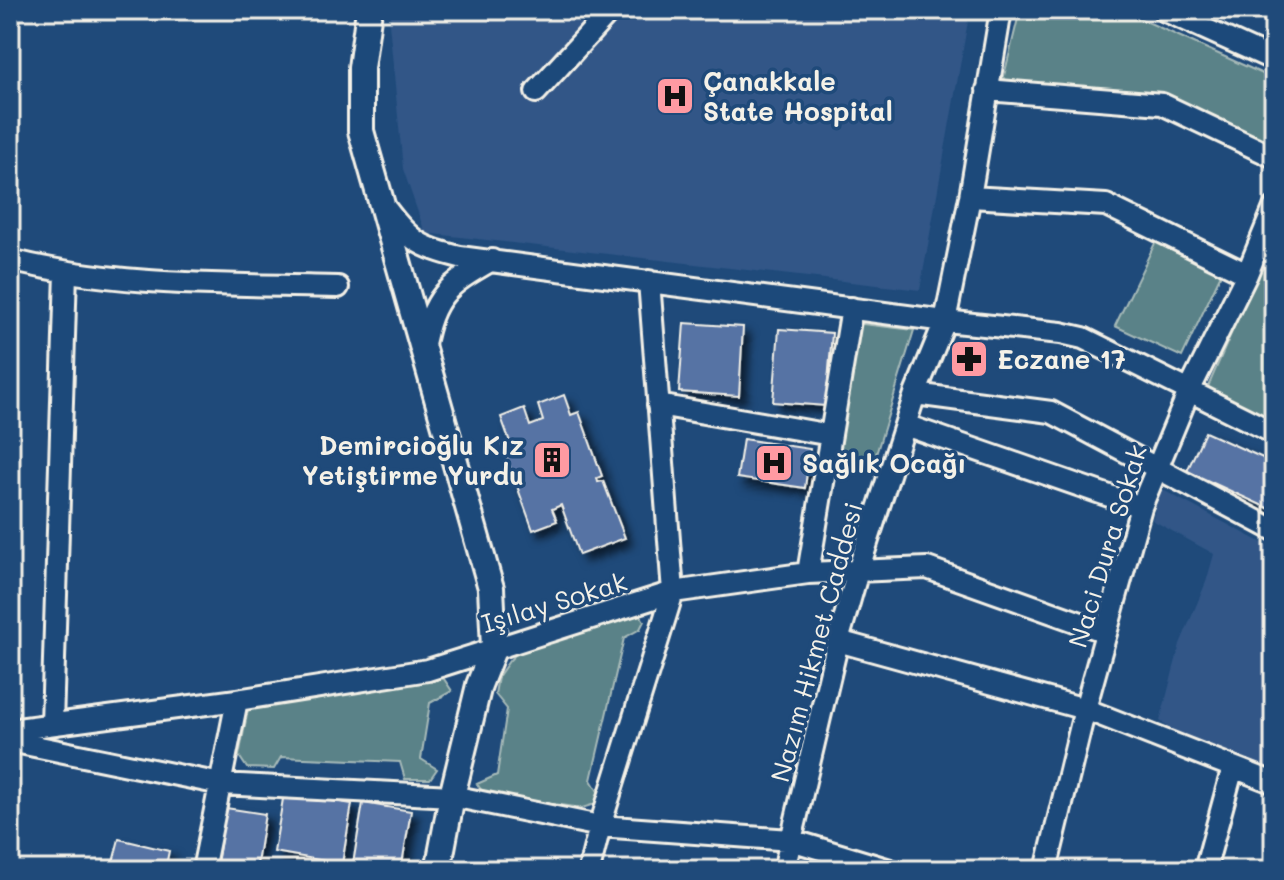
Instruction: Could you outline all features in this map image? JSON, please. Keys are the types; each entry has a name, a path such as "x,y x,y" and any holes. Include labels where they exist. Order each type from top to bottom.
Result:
{"street":[{"path":"369,10 361,68 361,131 491,588 494,647 479,685 438,870"},
{"path":"536,92 611,10"},
{"name":"Nazım Hikmet Caddesi","path":"784,870 838,641 858,571 915,394 945,321 970,197 1001,10"},
{"path":"1163,10 1274,60"},
{"path":"987,90 1162,104 1274,157"},
{"path":"970,197 1106,205 1247,274"},
{"path":"379,200 404,233 428,249 460,257 1083,338 1274,433"},
{"name":"Naci Dura Sokak","path":"1046,870 1085,709 1141,507 1190,389 1247,274 1274,208"},
{"path":"10,260 66,272 161,283 338,287"},
{"path":"423,350 429,317 443,295 460,278 492,260"},
{"path":"52,724 66,272"},
{"path":"589,870 673,592 649,281"},
{"path":"808,573 852,308"},
{"path":"915,394 1051,412 1274,530"},
{"path":"658,405 831,435"},
{"path":"905,425 1141,507"},
{"name":"Işılay Sokak","path":"10,730 237,700 428,670 673,592 808,573 927,568 1106,632"},
{"path":"838,641 1085,709 1274,783"},
{"path":"203,870 237,700"},
{"path":"10,741 221,784 452,796 600,826 791,840 890,870"},
{"path":"1205,870 1233,767"}],"shaded area":[{"name":"Çanakkale State Hospital","path":"392,10 970,10 920,290 425,233 403,169 389,23"},
{"path":"1161,489 1274,549 1274,773 1178,733 1160,721 1180,644 1206,582 1214,554 1152,520"}],"green space":[{"path":"1020,10 1121,10 1274,79 1274,149 1164,99 1003,80"},
{"path":"1274,235 1274,423 1207,389"},
{"path":"1156,241 1222,272 1182,357 1115,326"},
{"path":"854,323 914,330 874,461 840,451"},
{"path":"635,607 644,621 640,629 624,638 591,780 599,793 595,804 582,808 485,795 477,784 497,775 507,709 495,694 498,677 509,661 527,643"},
{"path":"442,676 452,691 430,703 421,759 437,769 430,779 405,779 400,762 281,757 274,769 247,768 239,756 249,704"}],"building":[{"path":"684,323 743,327 739,396 679,392"},
{"path":"779,329 832,333 826,406 773,402"},
{"name":"Demircioğlu Kız Yetiştirme Yurdu","path":"564,395 571,415 579,412 602,476 597,478 598,482 603,481 625,538 579,555 561,505 552,509 557,521 533,530 502,445 510,442 501,417 524,408 530,426 543,421 538,405"},
{"path":"1205,432 1274,463 1274,511 1187,471"},
{"name":"Sağlık Ocağı","path":"743,439 810,449 805,488 737,478"},
{"path":"284,793 352,804 342,864 274,852"},
{"path":"363,803 411,811 401,870 352,870"},
{"path":"226,808 265,814 256,870 216,870"},
{"path":"119,839 169,851 165,870 111,870"}],"place":[{"name":"Çanakkale State Hospital","path":"675,96"},
{"name":"Eczane 17","path":"969,359"},
{"name":"Demircioğlu Kız Yetiştirme Yurdu","path":"552,460"},
{"name":"Sağlık Ocağı","path":"774,463"}]}
